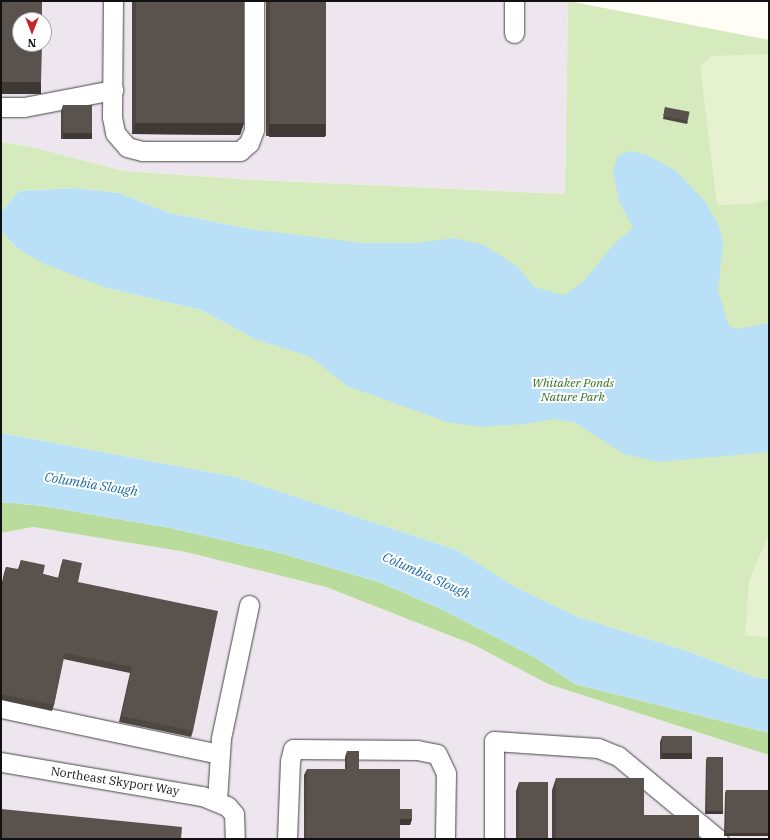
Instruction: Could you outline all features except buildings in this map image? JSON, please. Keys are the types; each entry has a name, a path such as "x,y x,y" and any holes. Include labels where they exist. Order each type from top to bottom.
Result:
{"street":[{"path":"113,1 112,117 115,133 127,147 142,151 240,151 249,143 254,130 254,1"},
{"path":"514,1 514,33"},
{"path":"1,107 24,107 112,90"},
{"path":"235,839 234,814 222,803 219,754 249,605"},
{"path":"1,708 219,754"},
{"path":"494,839 494,741 598,748 618,756 718,839"},
{"path":"287,839 290,761 293,749 417,750 437,754 446,773 445,839"},
{"name":"Northeast Skyport Way","path":"1,762 202,796 222,803"}],"shaded area":[{"path":"1,1 568,1 565,194 257,180 124,171 32,147 1,142"},
{"path":"33,527 186,552 326,587 474,645 548,684 769,755 769,839 1,839 1,533"}],"green space":[{"name":"Whitaker Ponds Nature Park","path":"568,1 769,40 769,679 757,678 690,652 578,617 515,587 457,550 236,477 1,433 1,231 17,248 107,288 201,310 255,339 256,230 170,213 119,193 75,188 19,191 1,212 1,142 32,147 124,171 257,180 565,194"},
{"path":"769,54 769,199 754,204 717,205 700,66 712,56"},
{"path":"1,502 43,506 170,528 280,553 379,582 437,607 536,658 575,684 769,733 769,755 548,684 474,645 326,587 186,552 33,527 1,533"},
{"path":"769,534 769,638 745,635 749,581"}],"water":[{"path":"630,151 647,155 675,170 705,201 719,226 723,244 718,290 729,326 736,329 769,323 769,452 659,462 624,454 574,422 554,419 525,424 482,427 447,422 347,386 311,357 255,339 201,310 107,288 44,264 17,248 1,231 1,212 19,191 75,188 119,193 170,213 256,230 363,243 418,243 454,238 484,245 518,267 534,287 564,295 583,282 614,244 633,228 619,201 613,170 618,156"},
{"name":"Columbia Slough","path":"1,433 236,477 457,550 515,587 578,617 690,652 757,678 769,679 769,733 575,684 536,658 437,607 379,582 280,553 170,528 43,506 1,502"}]}
